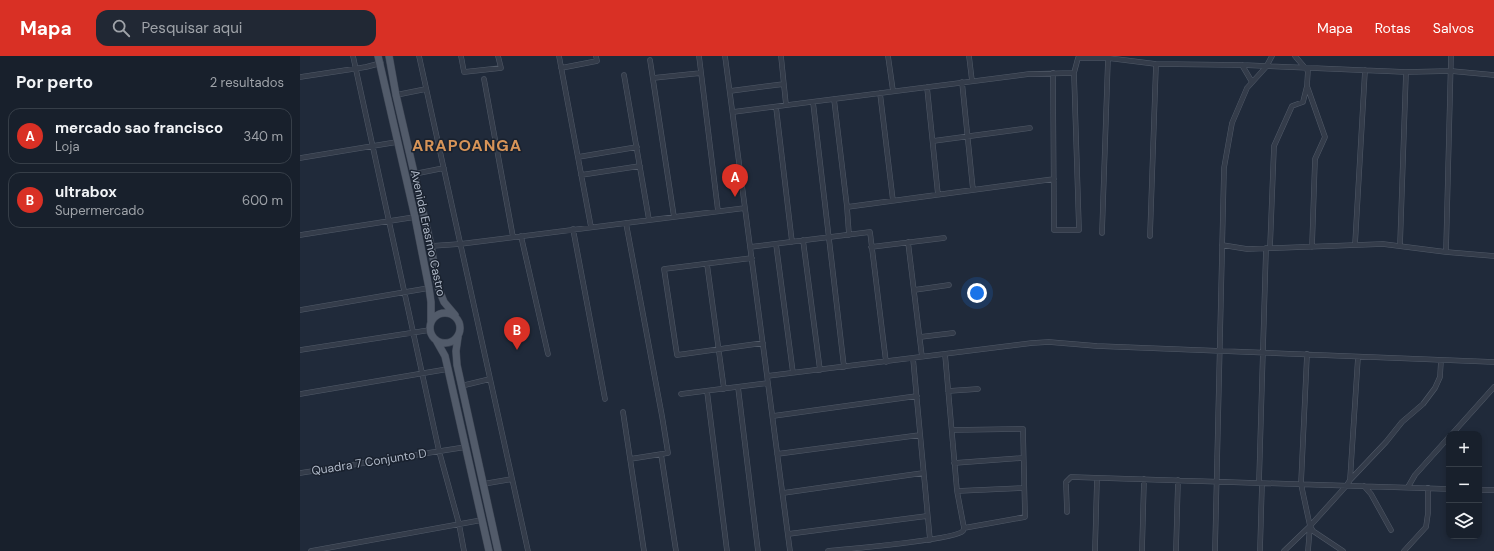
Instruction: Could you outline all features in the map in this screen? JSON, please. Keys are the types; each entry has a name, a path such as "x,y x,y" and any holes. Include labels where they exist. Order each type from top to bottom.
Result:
{"main road":[{"name":"Avenida Erasmo Castro","path":"389,56 396,95 438,286 444,302 455,315"},
{"name":"Avenida Erasmo Castro","path":"380,59 429,288 431,321"},
{"path":"489,551 445,356 430,330 431,321 438,314 444,312 455,315 461,326 456,351 461,386 498,551"},
{"path":"436,340 442,343 447,343 458,337"}],"street":[{"path":"353,56 439,451 459,524 464,551"},
{"path":"419,56 528,551"},
{"path":"460,56 464,72 500,68 498,56"},
{"path":"559,56 591,227"},
{"path":"699,56 718,211"},
{"path":"725,56 790,551"},
{"path":"781,56 786,105"},
{"path":"888,56 893,91"},
{"path":"969,56 972,81"},
{"path":"1215,551 1224,168 1232,122 1247,88 1266,66 1272,56"},
{"path":"1260,551 1263,353 1274,146 1292,106 1303,102 1307,86 1307,69 1295,56"},
{"path":"1446,252 1451,56"},
{"path":"561,68 597,58"},
{"path":"1053,73 1054,230 1079,230 1074,73 1078,58 1108,58 1156,64 1242,65 1307,69 1406,72 1451,71 1494,75"},
{"path":"1102,233 1108,58"},
{"path":"300,77 356,69 380,59"},
{"path":"650,60 674,217"},
{"path":"1150,236 1156,64"},
{"path":"1242,65 1252,82"},
{"path":"1354,245 1365,70"},
{"path":"1400,246 1406,72"},
{"path":"653,78 701,73"},
{"path":"733,112 1029,74 1074,73"},
{"path":"624,75 649,220"},
{"path":"484,79 513,237"},
{"path":"962,82 973,190"},
{"path":"730,91 784,84"},
{"path":"1307,86 1325,137 1315,159 1312,248"},
{"path":"927,87 938,195"},
{"path":"396,95 426,89"},
{"path":"880,93 893,201"},
{"path":"834,99 849,235"},
{"path":"813,102 844,367"},
{"path":"776,107 792,242"},
{"path":"933,141 1030,128"},
{"path":"300,158 397,142"},
{"path":"578,157 637,147"},
{"path":"581,175 640,166"},
{"path":"414,174 444,168"},
{"path":"847,207 1054,179"},
{"path":"430,246 460,244 745,208"},
{"path":"300,235 415,217"},
{"path":"626,223 659,397 668,453 630,459"},
{"path":"573,229 605,399"},
{"path":"750,247 870,232 886,362"},
{"path":"521,236 548,354"},
{"path":"872,247 944,238"},
{"path":"803,240 820,370"},
{"path":"908,242 922,357"},
{"path":"776,244 793,373"},
{"path":"1222,246 1247,249 1312,248 1378,244 1494,256"},
{"path":"752,258 664,270 677,355 763,343"},
{"path":"708,264 724,389"},
{"path":"914,290 948,285"},
{"path":"300,310 429,288"},
{"path":"300,350 430,330"},
{"path":"920,337 953,333"},
{"path":"767,376 1050,342 1097,346 1494,362"},
{"path":"945,354 956,491 964,528"},
{"path":"1307,354 1301,484 1310,526 1308,551"},
{"path":"1350,480 1358,357"},
{"path":"913,358 930,540"},
{"path":"1284,551 1310,526 1347,486 1350,480 1386,442 1402,422 1423,404 1435,388 1440,377 1441,360"},
{"path":"300,394 448,369"},
{"path":"461,386 490,379"},
{"path":"681,394 768,383"},
{"path":"738,387 758,551"},
{"path":"1455,431 1494,387"},
{"path":"948,391 978,389"},
{"path":"707,391 727,551"},
{"path":"773,416 917,396"},
{"path":"624,412 644,551"},
{"path":"828,551 930,540 957,535 963,531 964,528 1025,518 1023,429 952,430"},
{"path":"778,454 920,435"},
{"path":"1408,487 1415,475 1446,440"},
{"name":"Quadra 7 Conjunto D","path":"300,473 466,447"},
{"path":"661,454 676,551"},
{"path":"954,463 1024,458"},
{"path":"783,493 923,473"},
{"path":"1067,512 1065,487 1068,478 1071,477 1446,489"},
{"path":"1096,551 1097,478"},
{"path":"483,484 512,479"},
{"path":"1142,551 1144,479"},
{"path":"1176,551 1178,480"},
{"path":"1364,486 1371,494 1391,530"},
{"path":"956,491 1024,488"},
{"path":"1404,551 1426,527 1428,513 1428,488"},
{"path":"1482,490 1494,490"},
{"path":"788,534 927,516"},
{"path":"311,551 482,520"},
{"path":"1310,526 1314,531 1343,551"}],"place":[{"name":"mercado sao francisco","path":"735,197"},
{"name":"ultrabox","path":"517,350"}],"district":[{"name":"ARAPOANGA","path":"467,145"}]}
